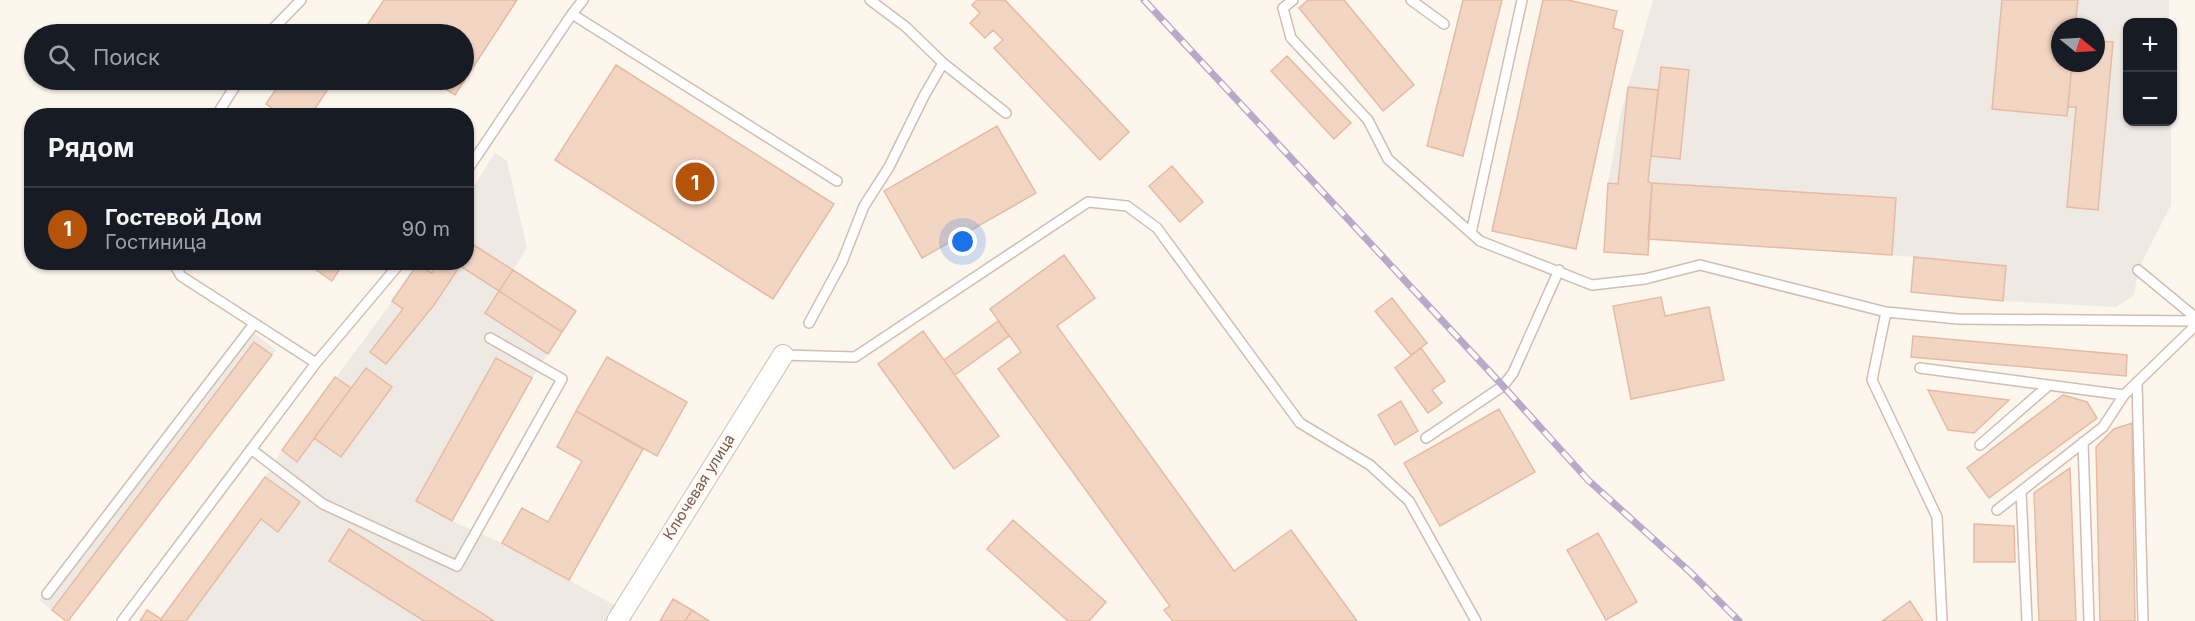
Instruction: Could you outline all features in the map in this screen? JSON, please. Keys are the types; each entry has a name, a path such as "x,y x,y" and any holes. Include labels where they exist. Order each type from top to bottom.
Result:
{"street":[{"name":"Ключевая улица","path":"616,621 783,354"}],"lane":[{"path":"278,24 301,0"},
{"path":"474,160 583,0"},
{"path":"870,0 906,27 943,63 1006,113"},
{"path":"1293,0 1283,8 1291,38 1368,120 1388,159 1480,242 1538,265 1559,270 1592,285 1645,279 1700,265 1886,312 1958,319 2195,322"},
{"path":"1411,0 1444,24"},
{"path":"1471,233 1522,0"},
{"path":"572,14 837,181"},
{"path":"809,323 842,262 864,207 889,167 943,63"},
{"path":"221,108 233,90"},
{"path":"783,354 855,357 1088,202 1127,206 1157,228 1300,423 1370,465 1409,501 1476,621"},
{"path":"178,270 181,276 316,363"},
{"path":"122,621 316,363 394,270"},
{"path":"1426,438 1503,386 1513,373 1559,270"},
{"path":"2138,270 2195,322"},
{"path":"1886,312 1872,380 1937,517 1942,621"},
{"path":"1997,510 2103,427 2124,395 2195,322"},
{"path":"47,594 254,324"},
{"path":"250,450 323,504 457,566 562,380 490,338"},
{"path":"1920,369 2124,395"},
{"path":"2137,382 2143,621"},
{"path":"1980,445 2049,385"},
{"path":"2083,442 2089,621"},
{"path":"2021,491 2027,621"}],"shaded area":[{"path":"1653,0 2169,0 2169,18 2123,18 2123,126 2171,126 2171,205 2138,270 2134,295 2116,307 2003,301 1911,292 1914,257 1649,239 1648,255 1604,252 1608,183 1621,112"},
{"path":"495,153 507,161 527,248 513,270 576,311 532,378 452,521 502,543 616,606 607,621 140,621 147,610 161,619 414,270 474,270 474,186"},
{"path":"247,328 276,350 66,621 39,600"}],"building":[{"path":"384,0 517,0 474,66 474,24 368,24"},
{"path":"977,0 1005,0 1129,132 1100,160 994,48 1003,40 993,30 985,38 970,23 980,13 972,5"},
{"path":"1308,0 1344,0 1414,85 1383,111 1299,8"},
{"path":"1463,0 1502,0 1463,156 1427,146"},
{"path":"1543,0 1568,0 1617,11 1613,28 1623,31 1576,249 1492,231"},
{"path":"2002,0 2078,0 2076,18 2051,18 2051,72 2071,72 2067,116 1992,109"},
{"path":"2105,42 2113,42 2098,210 2067,207 2076,107 2068,107 2071,72 2105,72"},
{"path":"1287,56 1351,123 1334,139 1271,71"},
{"path":"616,65 834,204 773,299 555,160"},
{"path":"1661,67 1689,70 1680,159 1651,156"},
{"path":"1628,87 1658,90 1648,182 1652,183 1648,255 1604,252 1608,183 1618,184"},
{"path":"275,90 327,90 315,108 272,108 266,104"},
{"path":"447,90 458,90 455,95"},
{"path":"997,126 1036,193 922,258 884,191"},
{"path":"1172,166 1203,202 1180,222 1149,186"},
{"path":"1652,183 1896,198 1892,255 1648,239"},
{"path":"474,245 513,270 499,291 466,270 474,270"},
{"path":"1064,255 1095,298 1057,326 1234,571 1291,530 1357,621 1173,621 1164,610 1170,606 998,369 1021,352 990,309"},
{"path":"1914,257 2006,266 2003,301 1911,292"},
{"path":"316,270 339,270 332,281"},
{"path":"414,270 426,270 432,273 434,270 457,270 434,305 386,364 370,352 403,309 392,301"},
{"path":"513,270 576,311 562,332 499,291"},
{"path":"499,291 562,332 548,354 485,313"},
{"path":"1661,297 1665,316 1709,307 1724,380 1631,399 1613,306"},
{"path":"1392,298 1427,343 1411,355 1375,311"},
{"path":"998,321 1009,336 955,375 944,360"},
{"path":"923,331 999,436 954,469 878,364"},
{"path":"1913,336 2127,355 2126,376 1911,357"},
{"path":"254,342 272,355 66,621 52,610"},
{"path":"1421,348 1445,381 1432,390 1442,403 1428,413 1395,368"},
{"path":"607,357 687,402 657,456 576,411"},
{"path":"496,358 532,378 452,521 416,501"},
{"path":"366,368 392,387 341,457 314,438"},
{"path":"335,377 351,388 297,462 282,450"},
{"path":"1928,390 2009,400 1974,433 1948,430"},
{"path":"2063,395 2087,402 2097,418 1989,498 1967,468"},
{"path":"1401,401 1418,431 1395,445 1378,415"},
{"path":"1499,409 1535,472 1440,526 1404,463"},
{"path":"576,411 643,449 569,580 502,543 522,508 548,522 582,461 557,447"},
{"path":"2132,423 2135,621 2100,621 2096,447 2114,429"},
{"path":"2070,468 2076,621 2039,621 2034,493"},
{"path":"265,477 300,502 278,532 261,519 186,621 161,619"},
{"path":"1013,520 1106,602 1089,621 1068,621 987,549"},
{"path":"1974,524 2014,526 2015,562 1974,562"},
{"path":"349,529 494,621 424,621 329,561"},
{"path":"1598,533 1637,602 1606,620 1567,550"},
{"path":"673,599 692,610 685,621 660,621"},
{"path":"1910,601 1923,621 1882,621 1895,612"},
{"path":"147,610 161,619 164,621 140,621"},
{"path":"692,610 709,621 685,621"}],"railway":[{"path":"1144,0 1588,480 1690,572 1739,621"}],"place":[{"name":"Гостевой Дом","path":"695,182"}]}
